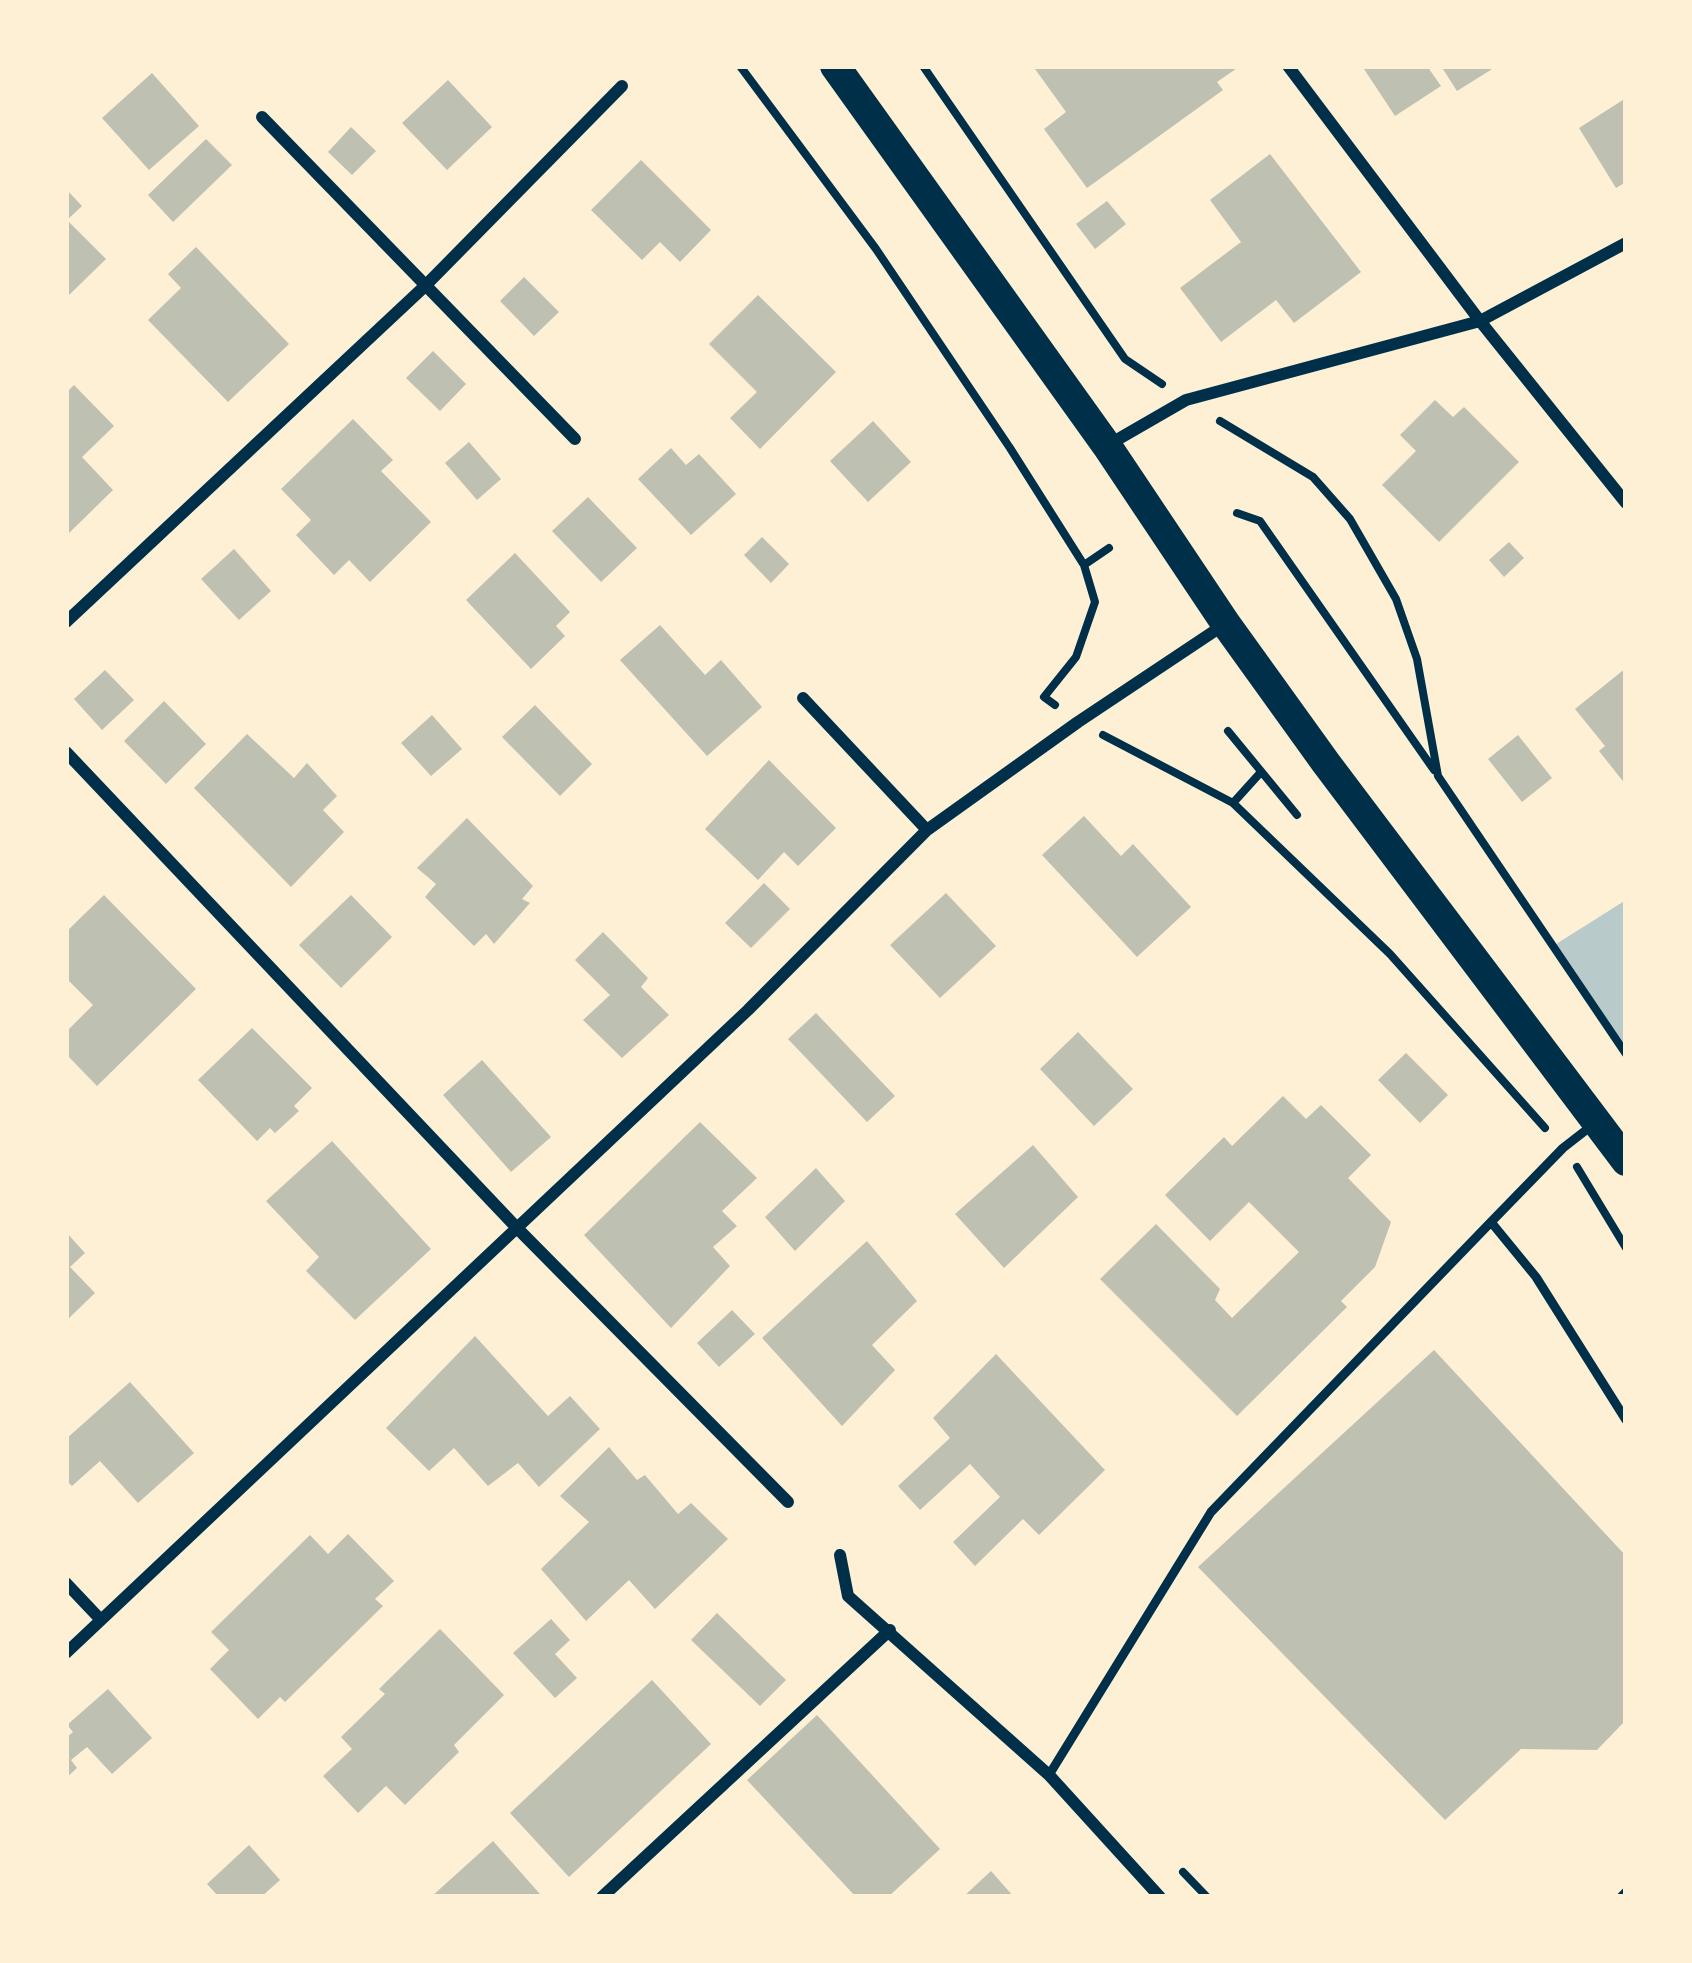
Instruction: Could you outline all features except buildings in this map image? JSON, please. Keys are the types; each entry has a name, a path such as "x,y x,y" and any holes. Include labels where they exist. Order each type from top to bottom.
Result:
{"main road":[{"path":"835,66 1107,446 1226,624 1626,1161"}],"street":[{"path":"1288,66 1480,321 1626,503"},
{"path":"66,622 425,286 622,86"},
{"path":"262,117 575,439"},
{"path":"1107,446 1186,400 1480,321 1626,243"},
{"path":"66,1654 756,1002 927,830 1226,624"},
{"path":"803,698 927,830"},
{"path":"66,752 518,1228 788,1502"},
{"path":"840,1555 848,1596 1049,1775 1160,1897"},
{"path":"66,1583 100,1620"},
{"path":"602,1897 890,1630"}],"lane":[{"path":"1049,1775 1211,1512 1563,1148 1596,1123"},
{"path":"1490,1222 1536,1277 1626,1420"}],"path":[{"path":"740,66 876,249 1084,565 1095,602 1076,657 1044,697 1078,722 1233,803 1390,954 1563,1148 1626,1248"},
{"path":"923,66 1125,359 1313,477 1350,519 1396,599 1417,659 1438,776"},
{"path":"1237,513 1260,521 1626,1054"},
{"path":"1084,565 1109,548"},
{"path":"1228,730 1297,815"},
{"path":"1233,803 1261,772"}],"shaded area":[{"path":"1626,900 1626,1054 1553,946"}]}
